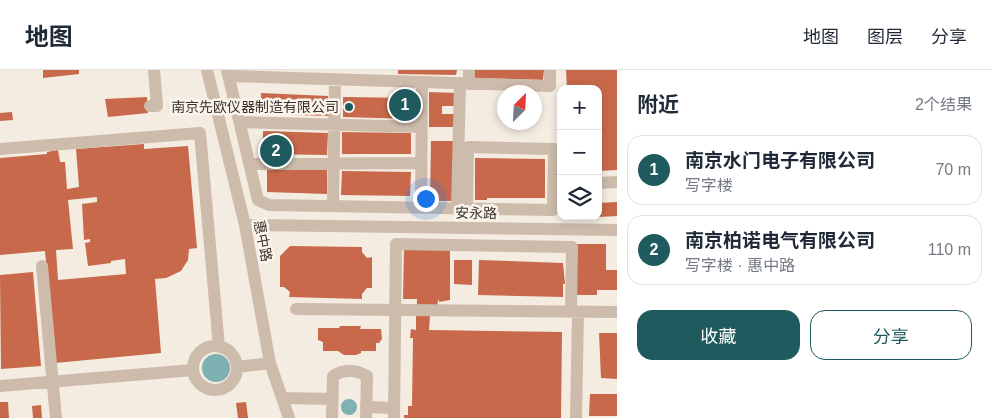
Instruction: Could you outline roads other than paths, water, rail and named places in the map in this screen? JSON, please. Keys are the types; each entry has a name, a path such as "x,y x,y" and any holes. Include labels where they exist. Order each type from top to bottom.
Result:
{"street":[{"path":"150,106 157,106 154,70"},
{"name":"惠中路","path":"207,70 245,225 270,363 289,418"},
{"path":"462,208 464,84 469,70"},
{"path":"211,88 228,77 334,80 392,76 422,82 550,86 550,70"},
{"path":"228,77 258,200 269,205 553,210 554,148 468,147 462,208"},
{"path":"333,206 334,80"},
{"path":"420,208 422,82"},
{"path":"240,122 421,126"},
{"path":"0,149 200,133 219,347"},
{"path":"250,164 421,163"},
{"path":"602,183 617,182"},
{"name":"安永路","path":"245,225 617,230"},
{"path":"332,418 333,376 341,371 358,371 367,376 366,413 394,413 397,227"},
{"path":"396,244 572,247 576,418"},
{"path":"42,266 56,418"},
{"path":"296,309 617,312"},
{"path":"210,347 219,347 232,354 237,367 232,382 218,390 207,389 202,386 195,377 193,370 194,361 200,352 210,347"},
{"path":"237,367 270,363"},
{"path":"0,386 193,370"},
{"path":"282,398 332,399"}],"water":[{"path":"216,354 226,358 230,368 226,378 216,382 206,378 202,368 206,358"},
{"path":"346,399 352,399 357,404 355,413 346,415 341,410 341,404"}],"place":[{"name":"南京水门电子有限公司","path":"405,105"},
{"name":"南京先欧仪器制造有限公司","path":"349,107"},
{"name":"南京柏诺电气有限公司","path":"276,151"}]}
